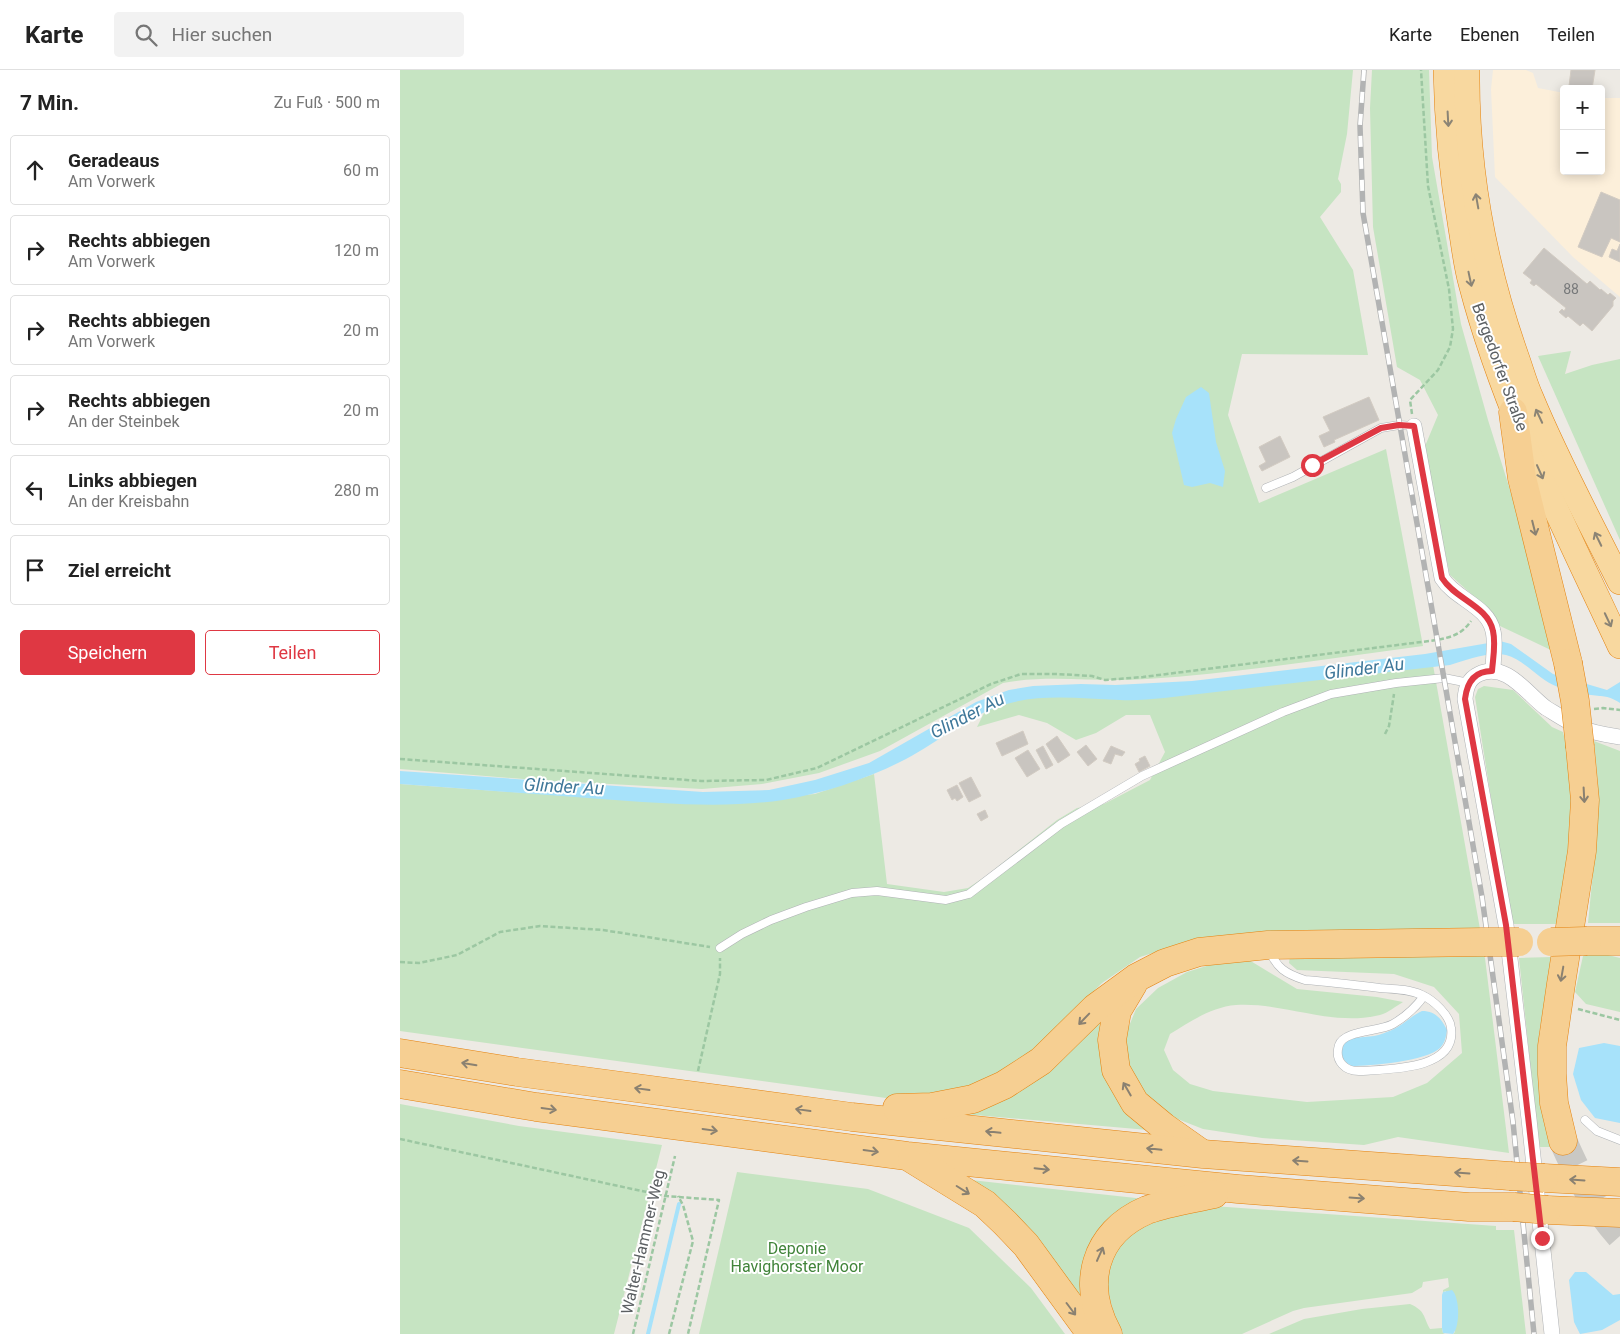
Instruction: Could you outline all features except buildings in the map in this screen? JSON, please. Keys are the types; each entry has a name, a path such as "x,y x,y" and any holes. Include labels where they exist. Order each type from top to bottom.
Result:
{"highway":[{"name":"Bergedorfer Straße","path":"1446,70 1449,142 1454,186 1470,281 1482,325 1513,412 1620,646"},
{"name":"Bergedorfer Straße","path":"1468,70 1467,91 1474,182 1486,249 1506,327 1531,398 1620,582"},
{"path":"1513,412 1522,478 1568,663 1575,701 1585,800 1582,851 1560,984 1552,1046 1554,1103 1563,1141"},
{"path":"852,1117 879,1109 932,1107 973,1099 1004,1085 1041,1061 1095,1008 1136,978 1165,963 1199,952 1268,945 1620,941"},
{"path":"1136,978 1117,1011 1112,1040 1116,1070 1135,1104 1203,1154"},
{"path":"400,1053 517,1072 852,1117 1203,1154 1620,1182"},
{"path":"400,1084 536,1107 906,1156 1238,1189 1469,1207 1514,1207 1620,1213"},
{"path":"906,1156 985,1204 1006,1223 1026,1245 1091,1334"},
{"path":"1108,1334 1097,1309 1093,1280 1099,1254 1115,1231 1147,1210 1238,1189"}],"street":[{"path":"1414,426 1442,578 1454,592 1478,609 1492,626 1494,640 1493,663 1486,671 1476,675 1468,683 1465,699 1507,934 1552,1334"},
{"path":"1493,663 1545,707 1580,728 1620,737"}],"lane":[{"path":"1266,488 1293,477 1381,428 1399,425 1414,426"},
{"path":"720,948 742,934 771,920 852,892 877,891 946,900 970,894 1061,824 1142,776 1283,712 1331,694 1396,683 1444,678 1468,683"},
{"path":"1268,945 1273,961 1290,975 1305,980 1406,990 1424,996 1444,1013 1451,1026 1452,1039 1448,1049 1437,1059 1391,1069 1347,1070 1341,1065 1337,1054 1339,1044 1343,1038 1392,1025 1418,1004 1424,996"},
{"path":"1585,1120 1597,1131 1620,1140"}],"path":[{"path":"1414,426 1410,400 1438,370 1450,347 1454,329 1449,289 1428,186 1421,70"},
{"path":"400,759 700,780 766,780 817,768 982,688 1021,674 1092,676 1105,680 1143,677 1437,640 1459,634 1470,623 1478,609"},
{"path":"1385,734 1389,726 1396,683"},
{"path":"400,962 419,963 457,955 500,932 540,926 602,930 720,948 720,974 698,1071"},
{"path":"1574,1010 1579,1008 1620,1020"},
{"path":"400,1139 665,1196 719,1200 688,1334"},
{"name":"Walter-Hammer-Weg","path":"633,1334 675,1156"},
{"path":"669,1334 693,1241 683,1205 678,1196"}],"shaded area":[{"path":"1493,70 1526,70 1533,73 1538,88 1560,92 1560,175 1605,175 1605,98 1620,98 1620,297 1573,257 1495,177 1491,89"}],"green space":[{"path":"400,70 1353,70 1347,134 1338,179 1341,184 1341,192 1320,217 1353,270 1368,355 1242,354 1228,415 1259,503 1386,449 1423,646 1182,676 1129,680 1039,679 1003,683 880,751 819,773 762,784 702,789 536,780 400,769"},
{"path":"1372,70 1429,70 1432,157 1461,324 1488,420 1529,550 1555,652 1500,626 1479,601 1450,575 1423,451 1438,415 1420,380 1397,367 1373,227 1370,108"},
{"path":"1571,351 1565,374 1592,365 1620,359 1620,540 1538,356"},
{"path":"1433,665 1480,929 1191,941 1140,957 1102,983 1036,1049 1002,1073 950,1095 886,1098 400,1031 400,784 700,804 815,794 874,774 887,884 944,892 968,888 1057,820 1077,808 1104,804 1150,780 1165,752 1150,715 1126,715 1096,733 1076,740 1047,723 1019,715 977,727 985,711 1017,696 1103,697"},
{"path":"1484,686 1513,690 1552,727 1563,732 1568,755 1571,803 1560,924 1511,924 1475,697 1478,689"},
{"path":"1594,741 1620,751 1620,923 1588,923 1597,832 1598,784"},
{"path":"1482,952 1485,958 1509,1153 1398,1137 1364,1145 1262,1138 1203,1129 1170,1116 1142,1094 1125,1064 1125,1036 1136,1009 1158,988 1187,972 1213,964 1249,960 1297,989 1377,997 1403,1002 1383,1014 1362,1018 1326,1016 1254,1005 1227,1006 1201,1016 1170,1034 1164,1050 1173,1070 1190,1084 1213,1091 1307,1102 1393,1097 1427,1083 1462,1053 1459,1014 1434,987 1394,974 1297,970 1289,963 1290,956"},
{"path":"1600,953 1620,958 1620,1012 1586,1004 1575,992 1583,956"},
{"path":"1552,957 1539,1034 1542,1102 1553,1147 1539,1147 1519,958"},
{"path":"1110,1006 1148,1130 963,1114"},
{"path":"400,1104 519,1126 662,1145 614,1334 400,1334"},
{"name":"Deponie Havighorster Moor","path":"737,1172 868,1189 969,1228 1031,1288 1065,1334 699,1334"},
{"path":"971,1180 1145,1199 1121,1211 1086,1312"},
{"path":"1213,1206 1496,1226 1496,1230 1514,1230 1526,1334 1453,1334 1455,1332 1446,1291 1443,1292 1443,1290 1449,1287 1448,1278 1423,1282 1422,1287 1412,1293 1304,1308 1242,1334 1119,1334 1102,1269 1133,1227"},
{"path":"1410,1304 1422,1312 1430,1329 1442,1328 1445,1334 1269,1334 1304,1319 1362,1309"}],"water":[{"path":"1201,387 1209,393 1216,442 1225,471 1223,487 1210,483 1192,487 1184,485 1172,433 1186,397"},
{"name":"Glinder Au","path":"1500,641 1511,644 1553,674 1607,690 1620,682 1620,703 1609,697 1579,693 1558,687 1513,658 1506,655 1492,654 1450,665 1164,698 1131,700 1046,698 1017,701 990,710 965,722 906,759 861,779 814,793 760,803 715,805 669,803 400,784 400,771 703,792 769,790 815,780 869,763 976,702 1009,690 1033,686 1115,685 1192,681 1425,654"},
{"path":"1422,1011 1431,1012 1438,1016 1447,1030 1443,1044 1433,1053 1398,1062 1371,1065 1351,1066 1344,1060 1342,1053 1346,1042 1354,1038 1376,1036 1392,1030"},
{"path":"1604,1043 1620,1046 1620,1123 1595,1118 1581,1100 1573,1074 1579,1048"},
{"path":"1575,1272 1586,1272 1613,1295 1620,1294 1620,1320 1602,1330 1580,1334 1574,1322 1569,1280"},
{"path":"1452,1290 1458,1305 1457,1325 1453,1334 1443,1333 1442,1328 1442,1295 1443,1292"}],"waterway":[{"path":"648,1334 679,1204"}],"tunnel":[{"path":"1563,1141 1588,1191 1620,1236"}],"railway":[{"path":"1364,70 1360,126 1363,213 1482,897 1513,1122 1534,1334"}],"route":[{"path":"1312,465 1340,452 1381,428 1399,425 1414,426 1442,578 1454,592 1478,609 1492,626 1494,633 1492,671 1476,675 1468,683 1465,699 1506,925 1542,1238"}]}
